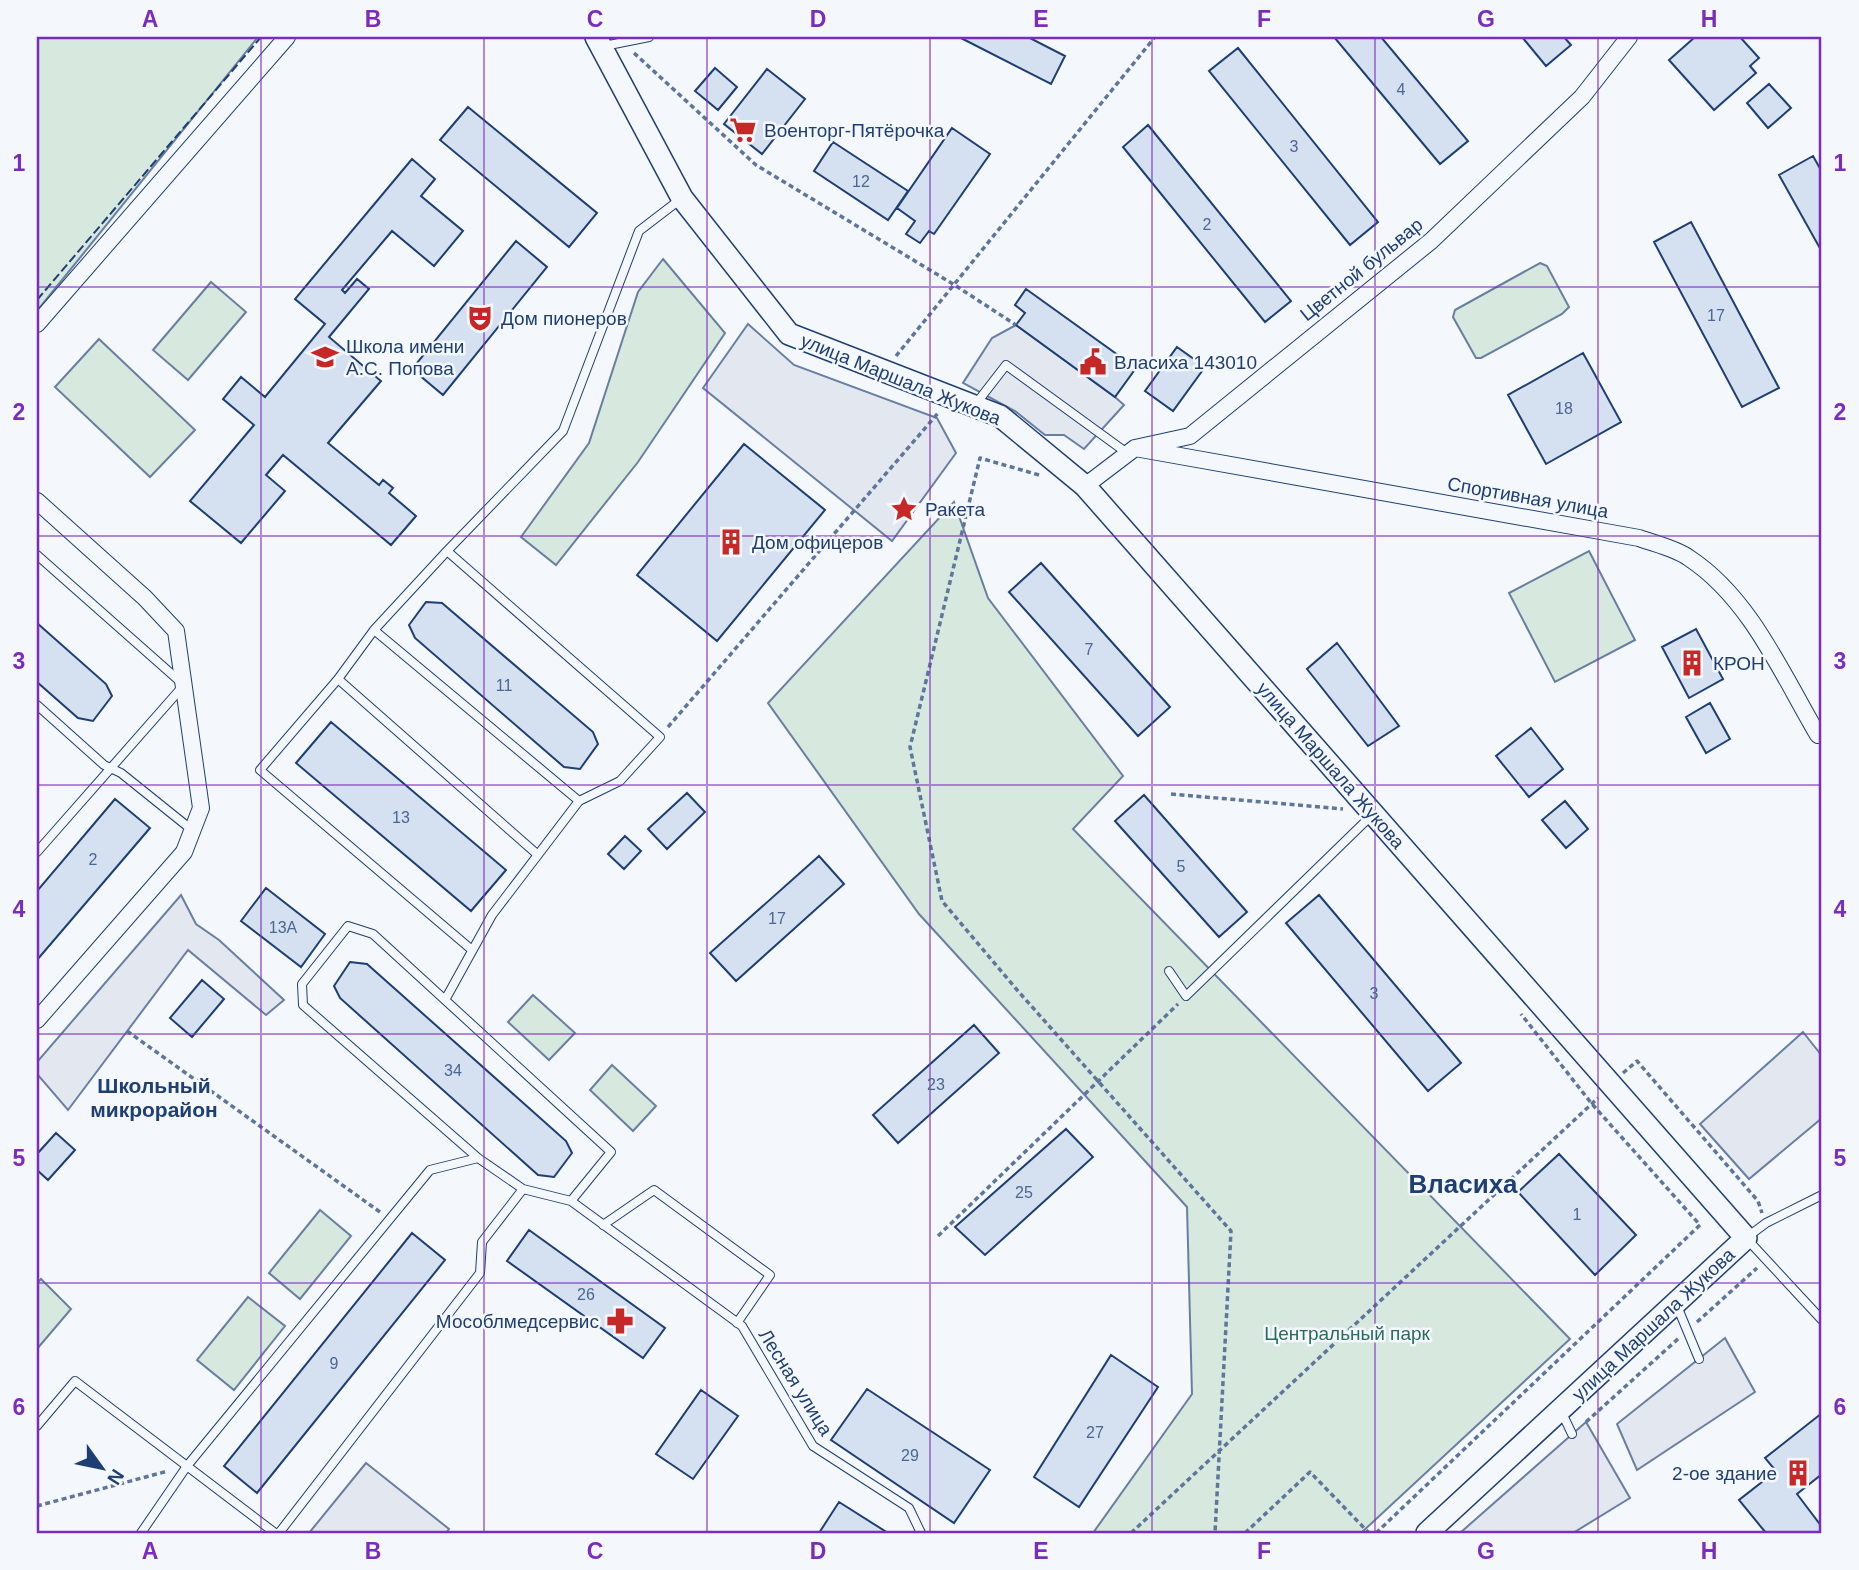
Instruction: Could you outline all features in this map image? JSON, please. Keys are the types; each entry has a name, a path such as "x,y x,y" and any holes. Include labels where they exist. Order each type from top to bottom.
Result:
{"street":[{"path":"37,324 287,37"},
{"name":"Цветной бульвар","path":"1085,486 1131,450 1190,436 1431,241 1582,97 1622,39"},
{"name":"улица Маршала Жукова","path":"606,42 682,198 789,334 1000,416 1085,486 1370,816 1746,1238 1427,1533"},
{"name":"Спортивная улица","path":"1131,450 1639,538 1688,556 1745,610 1818,735 1822,733"},
{"path":"37,501 176,631 201,808 184,852 37,1020"}],"lane":[{"path":"606,42 649,37"},
{"path":"472,950 260,770 338,679 374,630 563,431 639,231 682,198"},
{"path":"974,406 1006,365 1131,450"},
{"path":"445,1000 492,915 579,801 620,781 660,737 447,551"},
{"path":"37,555 184,685 37,852"},
{"path":"374,630 579,801"},
{"path":"338,679 538,855"},
{"path":"37,705 104,765 121,773 193,830"},
{"path":"1169,971 1186,996 1370,816"},
{"path":"348,926 373,934 445,1000 611,1152 570,1201 523,1189 478,1157 303,1006 302,984 348,926"},
{"path":"141,1533 187,1466 430,1170 478,1157"},
{"path":"37,1426 75,1381 277,1533 480,1273 482,1242 523,1189"},
{"path":"603,1225 654,1190 770,1275 737,1322"},
{"path":"1822,1195 1766,1223 1746,1238 1822,1320"},
{"name":"Лесная улица","path":"570,1201 742,1326 813,1446 909,1508 921,1533"},
{"path":"1676,1303 1699,1359"},
{"path":"1560,1410 1572,1434"}],"path":[{"path":"884,370 1155,37"},
{"path":"606,42 756,165 1016,325"},
{"path":"660,737 952,397"},
{"path":"1047,477 980,458 911,747 942,901 1231,1231 1215,1533"},
{"path":"1171,794 1360,811 1370,816"},
{"path":"938,1236 1186,996"},
{"path":"1376,1533 1700,1225 1592,1104 1514,1006"},
{"path":"127,1031 390,1219"},
{"path":"1131,1533 1637,1061 1758,1201 1766,1223"},
{"path":"1586,1422 1767,1260"},
{"path":"37,1506 187,1466"},
{"path":"1245,1533 1310,1472 1370,1533"}],"green space":[{"path":"37,37 258,37 37,311"},
{"path":"663,259 725,333 638,462 556,565 521,537 589,443 638,292"},
{"path":"1540,263 1547,266 1569,307 1562,314 1481,358 1476,358 1453,317 1455,310"},
{"path":"211,282 246,312 188,380 153,350"},
{"path":"99,339 195,430 150,477 55,387"},
{"name":"Центральный парк","path":"954,502 988,598 1123,776 1073,829 1570,1339 1361,1533 1093,1533 1192,1394 1187,1207 919,914 768,703"},
{"path":"1589,551 1635,640 1555,682 1509,593"},
{"path":"533,995 575,1033 549,1060 508,1022"},
{"path":"612,1065 656,1106 633,1131 590,1090"},
{"path":"320,1210 351,1236 300,1299 269,1273"},
{"path":"41,1279 71,1309 37,1349 37,1283"},
{"path":"248,1297 285,1326 234,1390 197,1360"}],"shaded area":[{"path":"748,324 794,365 937,418 956,453 892,541 703,388"},
{"path":"1016,325 1124,405 1084,449 1064,435 1045,435 1015,411 963,383 992,338"},
{"path":"181,895 196,924 219,940 284,1000 266,1015 188,950 68,1110 37,1074 37,1062"},
{"path":"1803,1032 1822,1056 1822,1118 1749,1179 1700,1124"},
{"path":"1725,1338 1755,1392 1637,1470 1617,1424"},
{"path":"1586,1422 1630,1498 1573,1533 1460,1533"},
{"path":"366,1463 449,1529 446,1533 309,1533"}],"building":[{"path":"959,37 1028,37 1065,56 1051,84"},
{"path":"1334,37 1381,37 1468,141 1440,164"},
{"path":"1522,37 1564,37 1571,45 1546,66"},
{"path":"1695,37 1740,37 1759,58 1750,66 1756,73 1714,110 1669,60"},
{"path":"1238,48 1378,222 1350,245 1209,71"},
{"path":"715,68 737,87 718,110 695,91"},
{"path":"767,69 805,99 762,154 724,124"},
{"path":"1769,84 1791,108 1768,128 1747,103"},
{"path":"468,107 597,213 569,247 440,140"},
{"path":"1148,125 1291,301 1265,322 1123,147"},
{"path":"952,128 990,154 934,234 929,231 920,243 906,234 915,221 897,208"},
{"path":"833,142 908,191 888,220 814,171"},
{"path":"1813,156 1822,172 1822,252 1779,175"},
{"name":"Школа имени А.С. Попова","path":"412,159 435,179 421,196 463,231 434,266 392,231 342,290 345,293 357,279 369,289 329,337 381,381 328,443 379,485 383,480 393,488 389,493 416,516 391,545 283,455 266,475 285,491 241,543 190,501 254,425 223,399 241,377 265,397 325,324 295,299"},
{"path":"1691,222 1779,388 1742,407 1654,242"},
{"name":"Дом пионеров","path":"516,241 547,267 443,395 412,369"},
{"path":"1026,289 1136,368 1115,397 1016,325 1025,313 1015,305"},
{"path":"1177,347 1205,367 1173,411 1145,391"},
{"path":"1583,353 1621,422 1546,464 1508,395"},
{"name":"Дом офицеров","path":"744,444 825,510 717,641 637,575"},
{"path":"1041,563 1170,707 1138,736 1009,592"},
{"path":"426,602 442,603 593,732 598,744 580,769 564,767 415,638 409,625"},
{"path":"37,623 106,684 112,696 93,721 78,718 37,682"},
{"name":"КРОН","path":"1696,629 1723,679 1689,698 1662,647"},
{"path":"1337,643 1399,726 1368,746 1307,669"},
{"path":"1710,703 1730,739 1706,753 1686,717"},
{"path":"331,722 506,870 471,911 296,763"},
{"path":"1531,728 1563,769 1529,797 1496,756"},
{"path":"687,793 705,812 667,849 648,829"},
{"path":"1144,795 1247,912 1219,937 1115,821"},
{"path":"115,799 150,828 37,960 37,891"},
{"path":"1565,801 1588,829 1566,848 1542,820"},
{"path":"625,836 641,851 624,869 608,854"},
{"path":"819,856 844,884 736,981 710,953"},
{"path":"266,888 325,934 301,967 241,921"},
{"path":"1319,895 1461,1063 1428,1091 1286,923"},
{"path":"350,962 367,964 566,1141 572,1153 554,1177 538,1175 340,998 334,986"},
{"path":"202,980 224,999 192,1037 170,1018"},
{"path":"974,1025 999,1053 898,1143 873,1115"},
{"path":"1066,1129 1093,1157 985,1255 955,1227"},
{"path":"56,1133 75,1150 48,1180 37,1170 37,1154"},
{"path":"1559,1154 1636,1235 1595,1275 1518,1192"},
{"path":"529,1230 665,1328 643,1358 507,1261"},
{"path":"412,1233 445,1260 257,1493 224,1466"},
{"path":"1111,1355 1158,1387 1079,1507 1034,1477"},
{"path":"867,1389 990,1470 954,1523 831,1440"},
{"path":"701,1390 738,1416 693,1479 656,1454"},
{"name":"2-ое здание","path":"1822,1413 1822,1474 1797,1494 1822,1527 1822,1533 1766,1533 1739,1500 1776,1471 1765,1458"},
{"path":"839,1502 888,1533 819,1533"}],"fence":[{"path":"37,300 261,37"}],"place":[{"name":"Военторг-Пятёрочка","path":"743,130"},
{"name":"Дом пионеров","path":"480,318"},
{"name":"Школа имени А.С. Попова","path":"325,357"},
{"name":"Власиха 143010","path":"1093,362"},
{"name":"Ракета","path":"904,509"},
{"name":"Дом офицеров","path":"731,542"},
{"name":"КРОН","path":"1692,663"},
{"name":"Мособлмедсервис","path":"620,1321"},
{"name":"2-ое здание","path":"1798,1473"}],"district":[{"name":"Школьный микрорайон","path":"154,1098"},
{"name":"Власиха","path":"1463,1184"}]}
